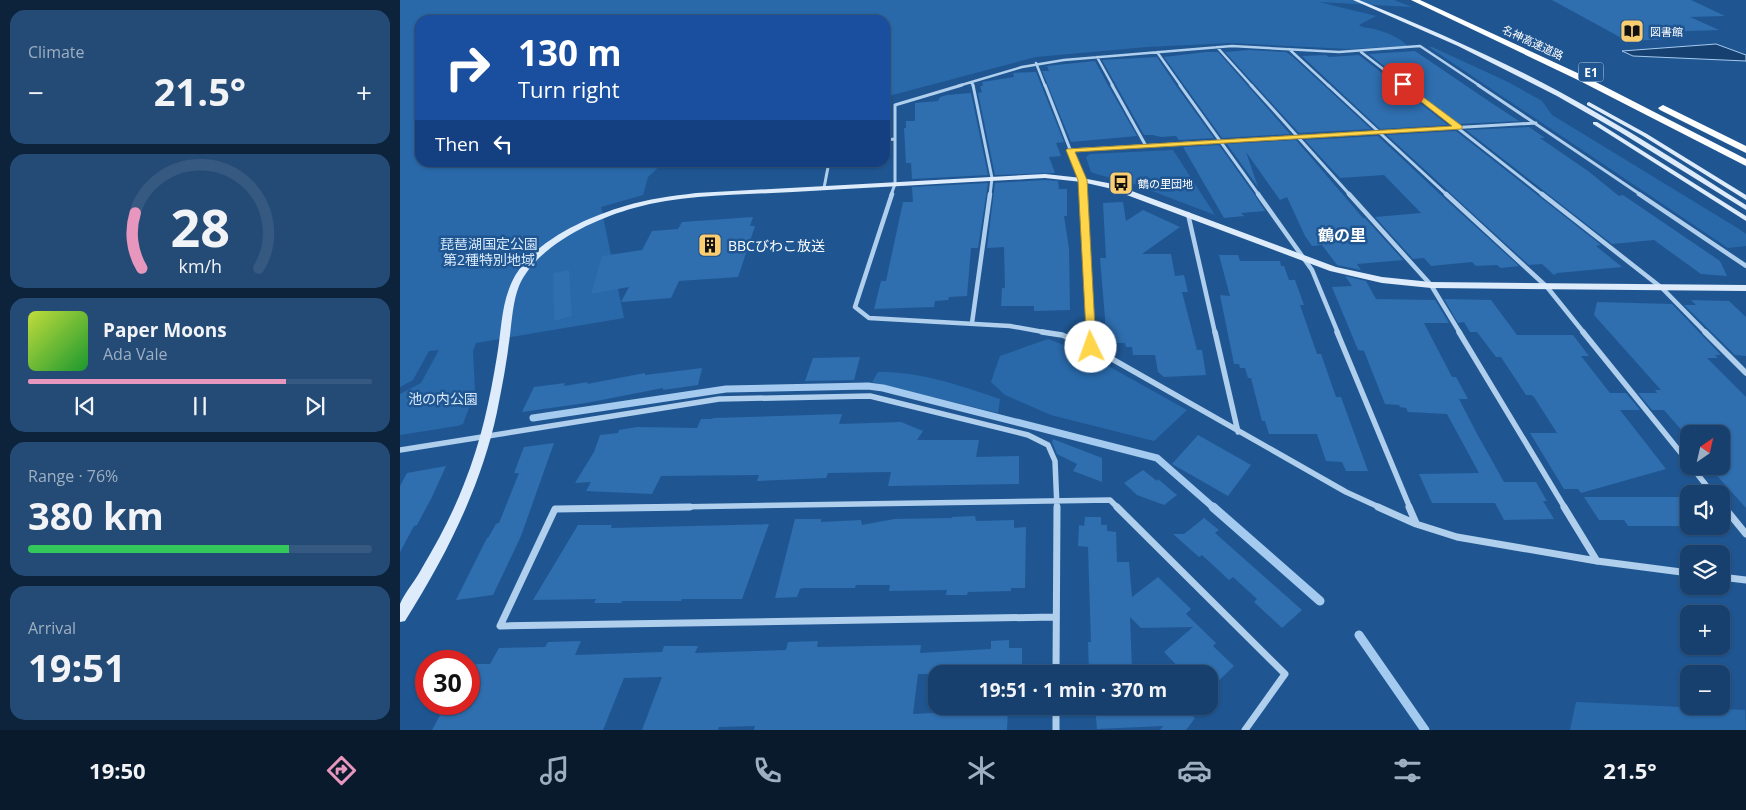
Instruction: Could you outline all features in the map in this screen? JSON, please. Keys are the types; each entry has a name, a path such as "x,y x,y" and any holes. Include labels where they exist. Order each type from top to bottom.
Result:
{"highway":[{"name":"名神高速道路","path":"1413,0 1581,78 1746,163"},
{"path":"1434,0 1478,19"},
{"name":"E1","path":"1586,70 1594,74"},
{"path":"1655,104 1746,150"}],"street":[{"path":"1355,0 1419,26 1496,61 1624,132 1746,208"},
{"path":"1680,572 1597,561 1457,537 1416,524 1346,492 1091,347 1062,336 1038,330 972,323 870,318 856,307 895,184 895,105 1036,64 1097,57 1243,46 1361,52 1420,46 1537,123 1746,266"},
{"path":"1217,47 1431,285 1597,561"},
{"path":"1289,49 1547,287 1680,452"},
{"path":"1157,52 1312,270 1416,524"},
{"path":"1361,52 1662,288 1746,373"},
{"path":"1097,57 1146,146"},
{"path":"1036,64 1082,180 1091,347"},
{"path":"972,82 992,178 972,323"},
{"path":"1535,82 1604,112 1746,198"},
{"path":"1572,102 1584,116 1746,219"},
{"path":"1070,150 1537,123"},
{"path":"890,140 895,140"},
{"path":"824,188 828,167"},
{"path":"400,616 444,545 470,483 486,436 498,382 513,292 526,267 548,248 593,221 645,203 696,195 1032,176 1082,180 1126,191 1304,259 1372,280 1431,285 1746,288"},
{"path":"1188,214 1238,432"},
{"path":"400,450 719,399 870,396 1028,434 1048,445 1054,461 1058,500 1056,665"},
{"path":"1698,475 1706,485"},
{"path":"1056,617 500,626 555,509 1110,500 1285,674 1245,730"},
{"path":"1730,515 1746,534"},
{"path":"1730,578 1746,580"},
{"path":"1056,715 1056,730"}],"green space":[{"name":"琵琶湖国定公園 第2種特別地域","path":"400,0 1394,0 1412,7 1319,2 1376,16 1359,25 1392,35 1407,46 1348,49 1231,43 1147,47 1036,57 890,96 890,15 415,15 415,167 659,167 648,177 643,195 601,207 624,318 476,343 473,351 475,391 463,424 457,426 400,435 400,394 421,383 439,350 429,351 413,380 400,387"},
{"path":"1429,47 1508,82 1542,101 1552,115 1739,229 1746,234 1746,246 1728,248"},
{"path":"1173,150 1215,215 1134,184 1091,172 1086,157 1090,154"},
{"path":"1048,339 1085,353 1187,410 1154,441 1051,415 1005,395 991,382 1000,356"},
{"path":"878,372 893,372 925,377 956,384 1000,399 998,413 872,382"},
{"path":"1576,702 1680,707 1680,715 1730,715 1730,709 1745,710 1746,730 1570,730"}],"shaded area":[{"path":"1716,44 1746,55 1746,61 1633,56 1622,51"}],"building":[{"path":"1552,0 1691,0 1725,16 1690,17 1719,30 1657,32 1670,39 1627,41"},
{"path":"1249,50 1286,52 1371,129 1299,133 1225,52"},
{"path":"1415,51 1519,121 1458,124 1369,54"},
{"path":"1218,52 1290,134 1222,138 1164,57"},
{"path":"1326,55 1329,57 1359,55 1448,125 1380,129 1302,56"},
{"path":"1157,57 1214,138 1179,140 1176,136 1144,135 1102,60"},
{"path":"1095,61 1137,136 1071,142 1042,71 1049,71 1047,66"},
{"path":"1036,72 1064,142 1056,143 1061,156 1049,157 1055,173 995,175 978,93 982,92 980,86 983,86 982,82 1014,77 1013,73"},
{"path":"971,93 988,175 912,179 911,163 906,163 904,128 906,128 906,121 915,121 915,103 938,101 940,97 947,95"},
{"path":"1529,127 1545,138 1540,138 1588,171 1619,196 1623,195 1720,261 1727,276 1701,274 1654,240 1612,244 1466,130"},
{"path":"1456,131 1601,245 1596,246 1622,267 1557,273 1554,275 1542,264 1529,265 1387,135"},
{"path":"1378,136 1519,266 1501,268 1497,265 1476,266 1472,262 1431,266 1424,258 1413,259 1375,217 1421,213 1384,175 1340,178 1305,140"},
{"path":"1296,140 1363,218 1403,260 1357,264 1361,270 1337,265 1322,245 1312,246 1305,236 1287,197 1280,200 1246,152 1258,187 1227,144"},
{"path":"1219,145 1265,211 1241,213 1244,216 1224,218 1183,147"},
{"path":"1058,181 1059,189 1067,189 1067,216 1064,216 1069,249 1070,310 1034,311 1034,306 1001,306 1002,288 1005,288 1004,247 987,248 995,183"},
{"path":"988,183 978,248 971,248 967,296 949,297 948,300 935,301 934,307 874,309 881,281 886,281 903,202 913,202 912,187"},
{"path":"1123,202 1126,221 1143,210 1180,227 1142,254 1171,254 1175,276 1184,275 1188,292 1182,292 1197,350 1202,350 1206,375 1164,377 1158,372 1155,355 1133,355 1132,347 1126,347 1125,343 1107,343 1100,258 1106,258 1103,203"},
{"path":"753,217 750,226 755,226 738,277 679,281 671,298 621,302 629,287 591,294 602,256 642,250 652,231 678,229 682,222"},
{"path":"1219,255 1238,255 1240,261 1280,261 1289,280 1295,280 1304,305 1300,305 1317,354 1321,354 1336,397 1341,397 1368,471 1346,471 1342,462 1326,461 1317,434 1269,434 1265,421 1262,421 1251,378 1248,378 1245,368 1240,368 1239,364 1234,364 1220,295 1230,296"},
{"path":"569,270 572,316 554,321 553,273"},
{"path":"1345,276 1366,281 1376,299 1435,300 1449,323 1424,323 1452,377 1456,377 1468,399 1459,399 1476,432 1504,482 1536,482 1547,501 1543,501 1554,519 1504,520 1495,503 1432,503 1419,474 1479,473 1447,414 1408,412 1406,408 1399,405 1385,404 1364,351 1358,350 1332,287 1352,286"},
{"path":"1444,299 1491,300 1517,335 1573,335 1589,356 1581,356 1610,393 1626,393 1640,410 1620,410 1666,469 1581,493 1578,489 1564,489 1530,433 1557,433 1534,397 1526,395 1501,357 1496,357 1477,332 1470,332 1464,322 1458,323"},
{"path":"1691,300 1729,301 1746,317 1746,356 1735,355 1684,305 1696,305"},
{"path":"1597,302 1672,304 1721,355 1715,355 1718,358 1707,358 1746,397 1746,508 1730,490 1730,485 1725,485 1716,475 1730,475 1730,425 1680,425 1680,428 1664,410 1652,410 1638,393 1657,393 1655,390 1661,390 1594,315"},
{"path":"860,357 854,380 805,381 813,358"},
{"path":"702,368 698,385 663,390 663,388 586,403 522,412 534,387 565,383 564,386 588,382 587,384 645,373 645,375"},
{"path":"842,414 839,424 901,422 923,431 917,440 979,440 976,457 1019,456 1019,484 888,486 891,472 828,473 826,478 757,481 759,475 661,476 652,494 586,491 591,482 575,483 594,452 600,435 618,433 619,430 637,427 697,428 701,419 713,418"},
{"path":"1198,435 1251,465 1228,496 1172,464"},
{"path":"1053,439 1102,458 1102,482 1073,471 1077,464 1057,454 1052,442"},
{"path":"554,443 521,536 493,595 456,600 487,538 496,524 499,523 519,473 514,473 524,447"},
{"path":"446,466 432,497 400,552 400,486 407,473"},
{"path":"1143,470 1157,481 1158,479 1177,495 1164,505 1137,495 1124,483"},
{"path":"1584,497 1680,497 1680,526 1628,526 1624,520 1599,520"},
{"path":"975,516 976,521 1014,520 1014,528 1026,527 1025,588 1011,588 1011,591 968,592 967,595 946,595 947,590 889,591 890,585 856,585 855,588 803,588 800,589 797,597 775,598 795,519 821,519 821,522 861,520 862,525 894,519"},
{"path":"1085,517 1101,517 1101,525 1107,525 1107,531 1116,532 1117,562 1129,562 1132,597 1158,577 1191,609 1186,614 1216,643 1213,646 1234,666 1218,681 1218,665 1176,665 1164,652 1193,627 1141,628 1130,617 1132,665 1089,665 1088,642 1091,642 1088,547 1078,546 1079,525 1084,526"},
{"path":"1204,518 1219,530 1215,533 1302,610 1282,628 1254,602 1257,599 1233,577 1229,580 1202,555 1199,557 1173,534 1184,534"},
{"path":"769,524 742,599 682,599 681,601 622,601 621,603 594,603 596,599 533,600 578,525 612,525 611,528"},
{"path":"1009,640 1009,648 1022,648 1022,665 928,665 928,674 918,674 913,714 1008,715 1007,730 754,730 755,726 719,727 718,730 642,730 662,677 624,678 603,730 432,730 440,715 480,715 480,664 490,664 499,648 545,647 548,642 581,641 575,655 662,652 664,646 698,646 695,653 786,650 788,642 818,641 817,647 921,645 920,653 991,649 991,641"},
{"path":"1096,715 1191,715 1195,718 1186,730 1160,730 1163,726 1097,729"}],"waterway":[{"path":"533,418 726,389 868,386 883,388 1157,458 1214,508"},
{"path":"1213,507 1320,601"},
{"path":"1359,635 1425,730"}],"place":[{"name":"図書館","path":"1632,31"},
{"name":"鶴の里団地","path":"1121,183"},
{"name":"BBCびわこ放送","path":"710,245"}],"district":[{"name":"鶴の里","path":"1342,235"}],"route":[{"path":"1091,347 1082,180 1070,150 1459,128 1403,84"}],"park label":[{"name":"池の内公園","path":"443,398"}]}
